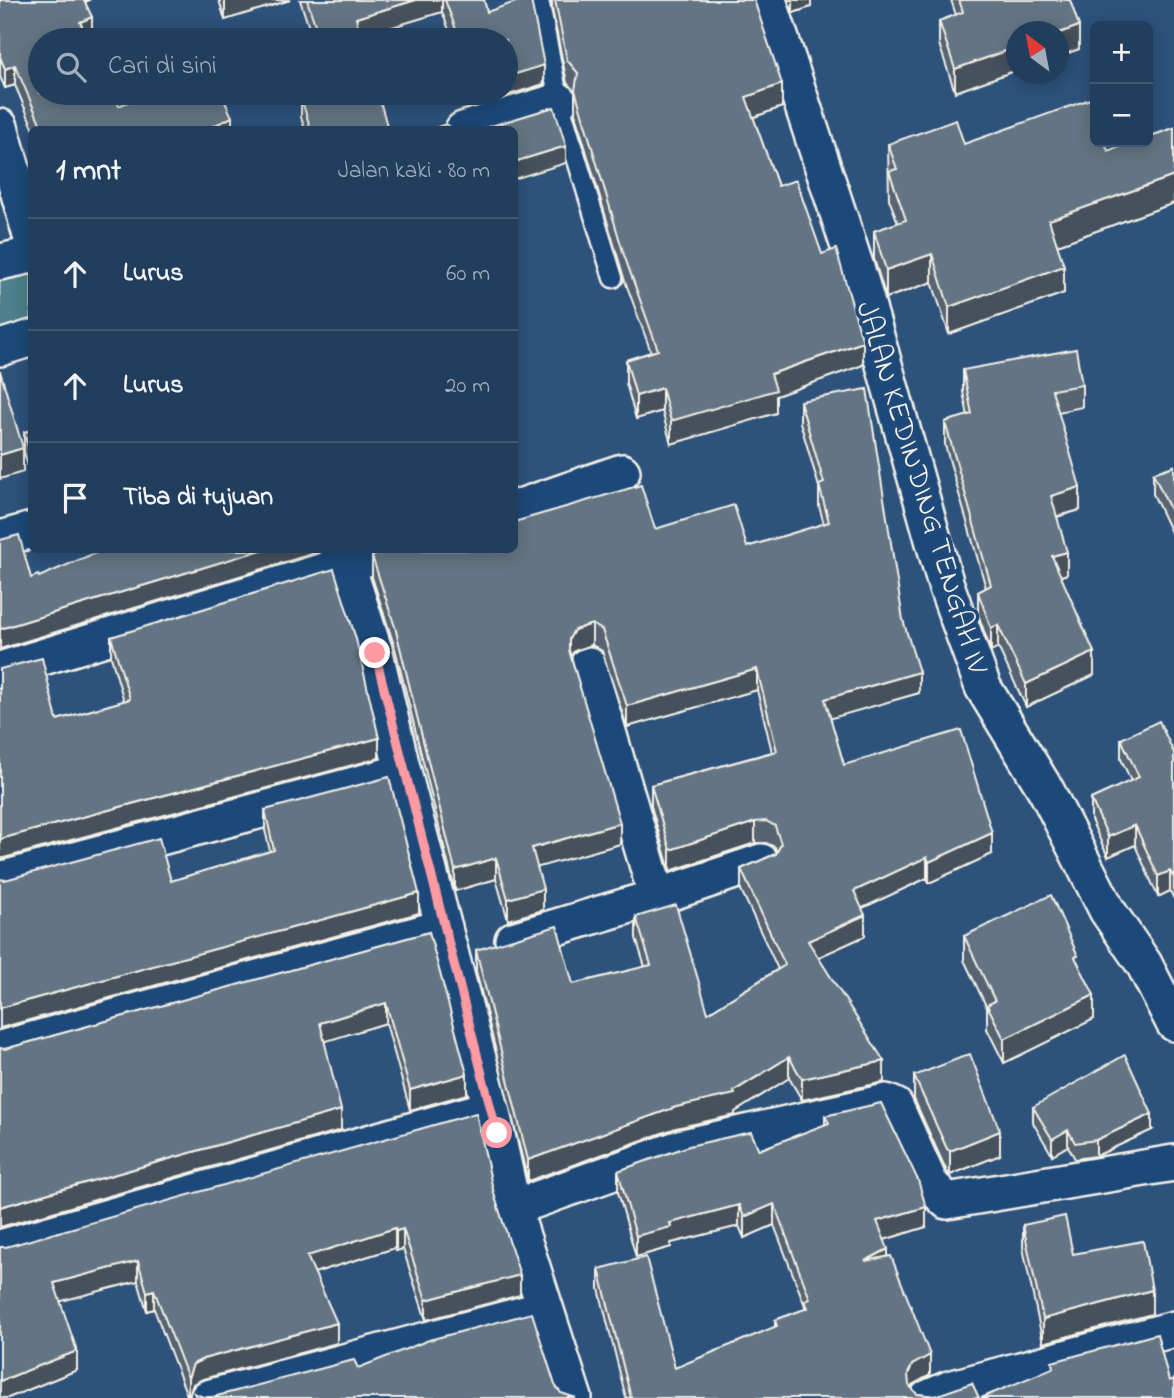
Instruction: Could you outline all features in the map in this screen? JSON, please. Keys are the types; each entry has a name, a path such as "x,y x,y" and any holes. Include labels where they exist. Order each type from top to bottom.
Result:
{"street":[{"name":"JALAN KEDINDING TENGAH IV","path":"768,0 861,283 946,585 983,687 1047,792 1107,910 1144,964 1174,1023"},
{"path":"476,126 559,101"},
{"path":"0,127 28,225"},
{"path":"0,262 28,256"},
{"path":"0,348 28,339"},
{"path":"518,508 622,472"},
{"path":"0,539 28,531"},
{"path":"0,670 342,557 371,553"},
{"path":"342,557 375,653 403,772 491,1108 513,1208 575,1398"},
{"path":"588,665 657,897"},
{"path":"0,880 403,772"},
{"path":"0,1049 448,942 657,897 761,862"},
{"path":"513,1208 683,1147 886,1102 895,1106 930,1184 947,1201 1174,1163"},
{"path":"0,1248 491,1108"},
{"path":"208,1398 544,1309"},
{"path":"928,1398 949,1389 1174,1329"}],"lane":[{"path":"538,0 559,101 613,278"}],"green space":[{"path":"28,259 28,330 0,338 0,267"}],"building":[{"path":"0,0 84,0 92,17 80,22 83,28 28,28 28,95 15,65 5,69 0,57"},
{"path":"307,0 416,0 356,18 359,28 316,28"},
{"path":"445,0 484,0 487,12 521,0 531,0 544,65 518,73 518,28 456,28"},
{"path":"555,0 754,0 782,84 746,97 778,186 796,180 822,254 836,249 863,342 771,374 776,390 671,421 662,388 636,396 626,360 658,350 624,255 575,90 578,73 567,60"},
{"path":"959,0 1070,0 1079,26 1069,30 1069,21 1006,21 1006,51 955,69 939,21 963,12"},
{"path":"1090,99 1090,147 1107,147 1108,151 1120,147 1153,147 1153,135 1174,128 1174,176 1049,220 1064,266 949,307 932,254 886,270 874,231 906,220 889,171 897,169 888,144 956,120 964,144"},
{"path":"32,105 226,105 232,117 213,126 41,126"},
{"path":"303,105 381,105 387,126 310,126"},
{"path":"554,107 566,146 518,161 518,126 491,126"},
{"path":"1076,349 1082,385 1052,390 1080,487 1051,496 1067,552 1052,556 1094,652 1026,684 998,625 991,628 978,592 991,585 945,422 972,414 963,370"},
{"path":"0,371 23,448 0,455"},
{"path":"867,389 903,620 919,672 825,699 844,765 961,730 992,833 929,862 927,857 854,891 865,915 808,941 884,1061 802,1079 789,1057 734,1091 735,1094 676,1107 528,1160 476,950 557,926 573,984 651,965 636,917 676,905 708,1013 785,965 741,869 776,854 781,844 775,826 766,821 755,822 670,850 651,785 777,751 757,669 627,706 602,630 592,624 574,630 569,639 569,650 620,823 532,848 543,889 508,899 496,858 455,870 395,627 372,556 382,553 518,553 518,521 641,485 655,529 734,505 747,547 829,522 819,485 824,483 800,401"},
{"path":"1174,466 1174,518 1153,473"},
{"path":"19,535 31,578 95,553 251,553 0,629 0,540"},
{"path":"334,569 356,639 379,738 0,839 0,669 42,658 57,720 130,699 111,637"},
{"path":"1159,721 1174,753 1174,878 1170,871 1158,876 1135,825 1108,837 1091,799 1139,777 1121,739"},
{"path":"389,777 419,893 0,1008 0,879 5,880 159,838 171,881 274,850 265,810"},
{"path":"1051,895 1078,956 1075,957 1094,995 1004,1039 987,1005 995,1001 964,936"},
{"path":"429,932 467,1074 410,1090 386,1003 320,1023 341,1110 0,1207 0,1048 5,1049"},
{"path":"970,1054 1000,1131 950,1151 914,1076"},
{"path":"1125,1055 1152,1114 1096,1140 1075,1143 1068,1130 1052,1139 1033,1107"},
{"path":"881,1103 918,1180 926,1207 877,1221 888,1249 865,1261 891,1256 930,1355 912,1365 908,1374 909,1385 917,1394 935,1396 972,1383 979,1398 631,1398 599,1269 646,1257 675,1368 777,1326 775,1320 808,1308 805,1301 810,1299 774,1204 744,1217 739,1205 670,1223 671,1227 636,1236 618,1171 689,1146 751,1132 759,1150 829,1123 825,1116"},
{"path":"476,1113 494,1194 520,1275 426,1300 403,1229 396,1231 395,1228 307,1256 337,1323 203,1359 193,1364 188,1378 154,1290 147,1292 138,1261 54,1283 77,1351 0,1381 0,1247"},
{"path":"1065,1216 1073,1254 1143,1241 1152,1290 1043,1319 1023,1225"},
{"path":"532,1313 555,1385 561,1393 576,1398 196,1398 194,1393 213,1397 354,1360 358,1368 429,1340"},
{"path":"1157,1334 1169,1381 1174,1379 1174,1398 981,1398 1053,1368 1052,1362"}],"route":[{"path":"375,653 403,772 497,1133"}]}
